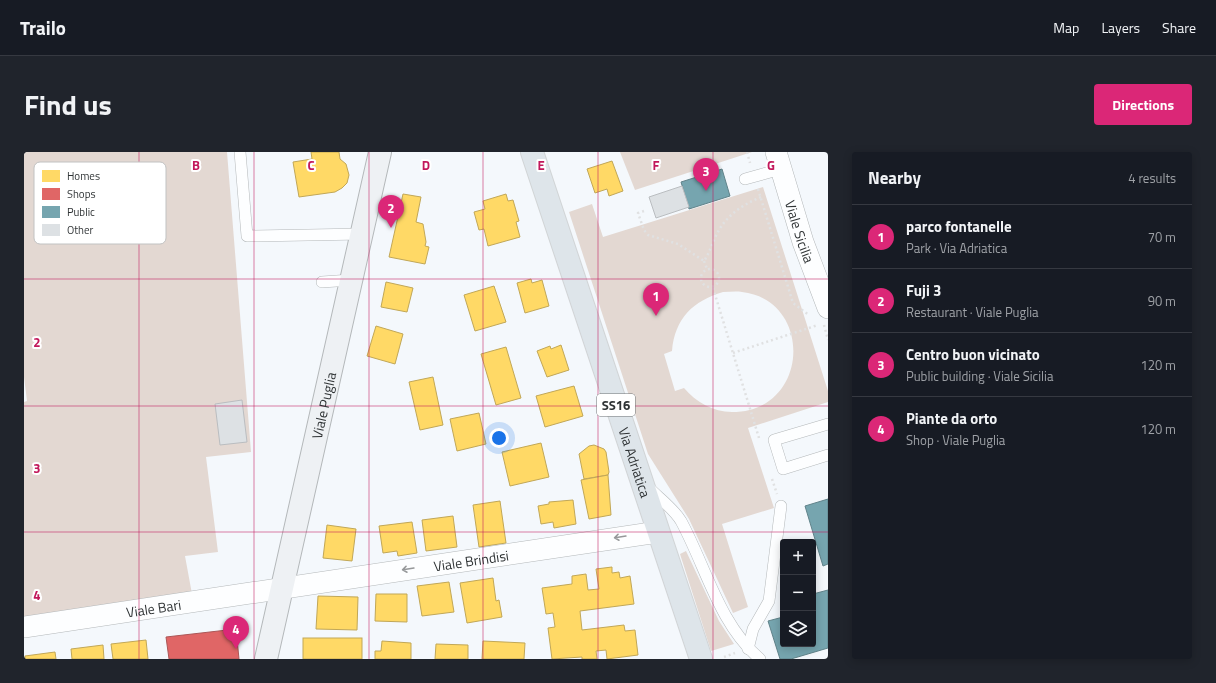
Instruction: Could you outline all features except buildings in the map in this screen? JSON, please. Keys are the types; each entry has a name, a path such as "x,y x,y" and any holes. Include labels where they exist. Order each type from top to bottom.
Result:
{"main road":[{"name":"Viale Puglia","path":"266,659 380,152"},
{"name":"Via Adriatica","path":"532,152 700,659"}],"street":[{"name":"Viale Sicilia","path":"779,160 823,313"},
{"name":"Viale Brindisi","path":"283,588 658,532"},
{"name":"Viale Bari","path":"24,627 283,588"}],"lane":[{"path":"240,152 247,236 362,234"},
{"path":"750,178 779,160"},
{"path":"322,282 351,280"},
{"path":"828,424 774,440 783,469 828,455"},
{"path":"641,480 680,520 724,612 748,649 760,659"},
{"path":"748,649 753,629 768,601 780,506"}],"path":[{"path":"747,152 750,178 761,197 793,303 823,313"},
{"path":"704,262 719,230 734,212 741,206 761,197"},
{"path":"644,211 638,213 644,230 648,234 678,244 704,262 707,269"},
{"path":"707,269 714,270 719,276 719,283 713,288 706,287 700,282 701,274 707,269"},
{"path":"713,288 750,410"},
{"path":"733,353 823,313"}],"shaded area":[{"path":"24,152 227,152 251,452 206,457 218,552 185,556 192,594 24,618 24,402 27,401 24,377"},
{"path":"620,152 752,152 635,190"},
{"path":"763,187 828,391 828,402 748,428 774,508 722,524 748,607 733,613 689,519 648,454 569,212 592,204 603,237","holes":["723,292 742,292 765,299 782,314 791,333 793,355 788,376 777,394 758,407 732,412 725,412 705,405 694,398 684,388 675,391 664,354 672,351 677,329 687,312 703,300"]},
{"path":"686,551 719,621 734,644 711,651 680,554"}],"place":[{"name":"Centro buon vicinato","path":"706,191"},
{"name":"Fuji 3","path":"391,228"},
{"name":"parco fontanelle","path":"656,316"},
{"name":"Piante da orto","path":"236,649"}]}
